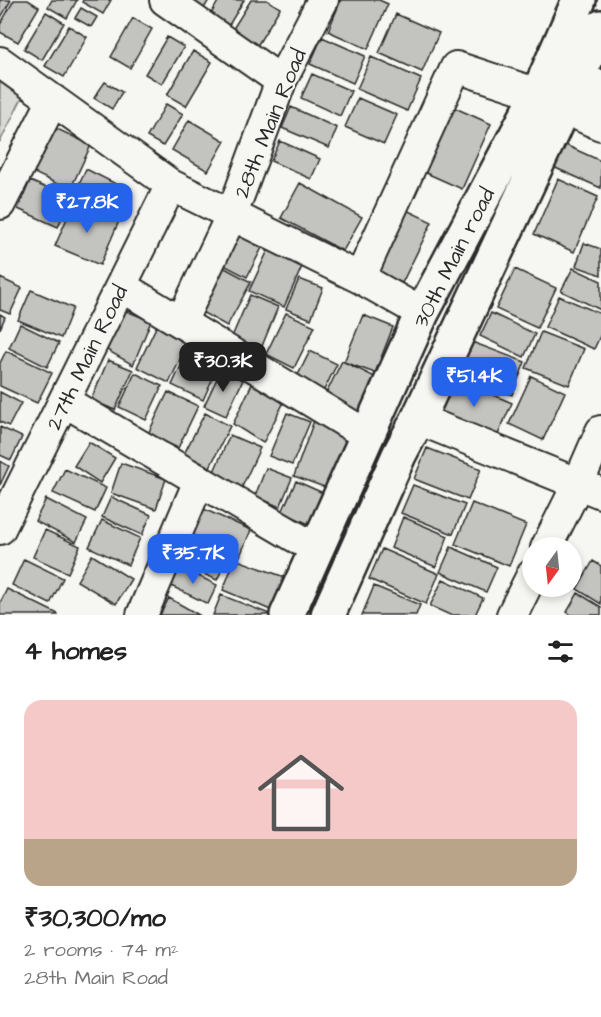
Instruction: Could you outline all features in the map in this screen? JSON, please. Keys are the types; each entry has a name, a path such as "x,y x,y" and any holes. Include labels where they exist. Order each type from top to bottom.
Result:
{"main road":[{"name":"30th Main road","path":"287,615 422,313 581,101 579,0"},
{"name":"30th Main road","path":"328,615 399,455 581,101 601,27"}],"street":[{"path":"165,0 281,81"},
{"name":"28th Main Road","path":"181,322 232,214 281,81 323,0"},
{"path":"0,62 171,185 360,278 422,313"},
{"path":"360,278 456,67 581,101"},
{"path":"0,204 53,100"},
{"name":"27th Main Road","path":"0,529 171,185"},
{"path":"121,286 367,435"},
{"path":"64,401 316,549"},
{"path":"418,419 590,489"},
{"path":"554,537 590,489 601,431"},
{"path":"142,615 200,481"},
{"path":"512,615 522,594"}],"shaded area":[{"path":"0,81 23,96 0,142"}],"building":[{"path":"0,0 11,0 0,19"},
{"path":"14,0 28,0 39,7 18,42 0,32 0,25"},
{"path":"52,0 77,0 67,18 48,7"},
{"path":"83,0 111,0 103,14 82,2"},
{"path":"186,0 209,0 203,10"},
{"path":"219,0 244,0 229,25 211,14"},
{"path":"251,0 267,0 280,8 254,51 229,35"},
{"path":"341,0 379,0 388,4 368,49 328,31"},
{"path":"81,8 97,17 91,27 75,18"},
{"path":"46,12 64,23 42,60 24,49"},
{"path":"396,14 439,33 422,72 379,53"},
{"path":"133,18 152,29 130,68 111,57"},
{"path":"69,26 87,37 64,77 45,66"},
{"path":"167,37 184,47 162,84 145,74"},
{"path":"322,37 365,56 353,83 310,64"},
{"path":"193,51 212,62 186,106 167,95"},
{"path":"371,57 421,79 407,111 357,89"},
{"path":"312,74 351,91 340,116 301,98"},
{"path":"105,82 122,92 112,109 94,98"},
{"path":"358,98 397,115 384,144 345,127"},
{"path":"444,103 491,124 462,189 415,168"},
{"path":"166,104 183,114 163,146 147,137"},
{"path":"291,107 337,128 329,148 282,128"},
{"path":"189,120 225,141 208,171 172,150"},
{"path":"51,126 91,145 70,190 30,171"},
{"path":"280,141 320,159 311,179 271,161"},
{"path":"561,143 601,161 601,188 551,166"},
{"path":"86,169 130,191 119,214 75,192"},
{"path":"558,179 598,197 574,252 534,234"},
{"path":"30,181 70,198 58,227 18,209"},
{"path":"300,183 362,217 343,251 281,218"},
{"path":"74,202 119,221 100,265 55,246"},
{"path":"400,207 432,222 402,283 370,268"},
{"path":"241,221 269,234 247,277 220,263"},
{"path":"584,243 601,249 601,275 576,266"},
{"path":"270,246 304,262 284,307 249,291"},
{"path":"221,266 251,282 227,326 198,310"},
{"path":"573,268 601,281 601,310 561,291"},
{"path":"515,269 556,288 537,328 496,309"},
{"path":"0,278 22,288 10,314 0,310"},
{"path":"299,279 323,288 311,319 286,309"},
{"path":"31,290 73,308 61,338 18,320"},
{"path":"250,295 278,307 260,351 231,339"},
{"path":"559,296 601,314 601,334 594,349 545,327"},
{"path":"124,310 151,321 133,365 107,350"},
{"path":"286,313 315,326 294,368 266,354"},
{"path":"491,313 535,334 524,357 480,336"},
{"path":"0,314 5,317 0,329"},
{"path":"363,315 393,327 375,373 344,362"},
{"path":"158,323 190,338 169,383 137,367"},
{"path":"20,324 59,343 47,367 9,348"},
{"path":"541,332 584,349 569,385 526,368"},
{"path":"472,342 525,362 512,395 460,375"},
{"path":"190,346 221,360 203,400 172,385"},
{"path":"6,351 52,373 37,403 0,386 0,363"},
{"path":"310,351 337,364 321,396 294,383"},
{"path":"108,360 133,370 115,410 91,400"},
{"path":"342,361 375,377 354,420 321,404"},
{"path":"221,370 243,380 226,416 204,406"},
{"path":"135,373 162,386 146,420 119,407"},
{"path":"531,376 565,392 543,440 509,424"},
{"path":"452,377 512,403 496,439 436,413"},
{"path":"252,384 285,400 263,443 233,424"},
{"path":"0,392 21,403 9,426 0,422"},
{"path":"168,392 198,406 178,448 148,434"},
{"path":"205,413 230,426 210,467 184,454"},
{"path":"287,413 310,422 292,465 269,456"},
{"path":"316,415 350,428 327,488 294,476"},
{"path":"0,427 22,437 11,460 0,455"},
{"path":"230,435 260,448 241,489 212,476"},
{"path":"89,442 115,458 100,483 74,466"},
{"path":"427,448 481,469 468,500 414,479"},
{"path":"0,461 9,466 0,485"},
{"path":"121,463 166,479 156,509 111,493"},
{"path":"266,468 292,478 280,507 255,496"},
{"path":"65,469 106,488 95,512 53,493"},
{"path":"296,481 323,493 309,524 282,512"},
{"path":"413,485 465,505 453,534 401,513"},
{"path":"111,497 151,515 142,535 102,517"},
{"path":"46,499 87,520 76,542 35,521"},
{"path":"472,503 526,525 509,566 455,544"},
{"path":"199,507 251,530 240,556 188,533"},
{"path":"403,517 448,536 436,567 391,548"},
{"path":"102,520 140,538 128,565 89,547"},
{"path":"45,530 80,546 68,573 33,557"},
{"path":"198,542 229,555 217,580 186,566"},
{"path":"451,547 497,567 486,592 440,572"},
{"path":"382,549 439,574 426,604 369,579"},
{"path":"92,555 131,579 116,604 77,581"},
{"path":"24,559 63,578 50,604 12,585"},
{"path":"235,559 287,578 273,611 223,590"},
{"path":"593,561 601,566 601,604 582,592 582,580"},
{"path":"178,566 217,585 208,604 169,585"},
{"path":"443,579 483,598 475,615 450,615 430,606"},
{"path":"374,586 420,605 416,615 362,615"},
{"path":"7,589 58,615 0,615 0,603"},
{"path":"221,595 272,615 213,615"},
{"path":"582,595 601,607 601,615 571,615 567,612 576,597"},
{"path":"169,598 199,615 160,615"}]}
